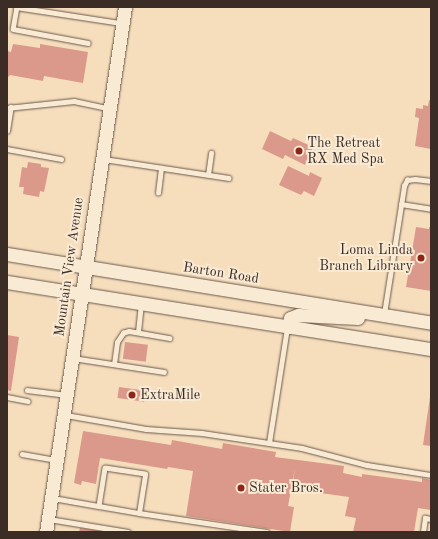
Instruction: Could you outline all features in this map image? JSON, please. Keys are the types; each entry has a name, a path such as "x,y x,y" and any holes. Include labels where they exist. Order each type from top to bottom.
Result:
{"main road":[{"name":"Mountain View Avenue","path":"46,532 125,7"},
{"name":"Barton Road","path":"7,254 431,323"},
{"path":"7,282 431,349"},
{"path":"288,327 290,318 298,315 349,319 388,317"}],"lane":[{"path":"88,43 13,29 16,7 123,24"},
{"path":"7,131 9,107 74,101 110,108"},
{"path":"7,149 61,158"},
{"path":"208,175 211,153"},
{"path":"102,159 229,178"},
{"path":"158,193 161,168"},
{"path":"388,317 404,186 407,180 415,178 431,181"},
{"path":"401,204 431,209"},
{"path":"138,332 141,304"},
{"path":"269,443 288,327"},
{"path":"114,364 118,342 123,333 129,331 170,338"},
{"path":"72,358 164,372"},
{"path":"27,390 67,395"},
{"path":"7,398 28,400"},
{"path":"64,415 146,429 202,433 302,448 366,465 431,475"},
{"path":"22,454 57,460"},
{"path":"99,506 105,468 145,474 139,513"},
{"path":"51,498 267,532"},
{"path":"423,532 425,518 431,519"},
{"path":"48,519 128,532"}],"building":[{"path":"13,44 40,48 40,44 88,52 83,83 44,76 43,81 10,75 7,78 7,51 11,52"},
{"path":"429,100 431,101 431,149 415,146 419,118 415,117 416,108 423,109 423,105 428,106"},
{"path":"270,131 291,141 293,138 313,147 305,165 285,155 283,159 262,149"},
{"path":"28,162 41,164 41,167 49,168 44,192 40,191 39,197 23,194 24,187 19,187 22,167 27,168"},
{"path":"288,166 309,176 310,172 322,178 314,196 304,191 301,195 279,185"},
{"name":"Loma Linda Branch Library","path":"416,227 429,229 429,227 431,227 431,291 406,287"},
{"path":"7,335 19,337 11,391 7,390"},
{"path":"125,342 148,345 146,362 123,359"},
{"name":"ExtraMile","path":"119,387 146,391 144,402 117,398"},
{"path":"430,397 431,398 431,446 423,445"},
{"path":"83,431 171,445 172,440 222,449 223,443 276,452 275,457 344,466 343,473 362,477 362,474 422,482 422,478 431,480 431,510 418,508 414,532 353,532 356,518 345,516 349,497 292,489 295,468 288,506 294,507 290,532 186,516 193,471 168,467 167,469 100,458 96,484 82,481 81,485 74,483"},
{"path":"80,528 101,531 101,532 79,532"}],"place":[{"name":"The Retreat RX Med Spa","path":"299,151"},
{"name":"Loma Linda Branch Library","path":"421,258"},
{"name":"ExtraMile","path":"132,395"},
{"name":"Stater Bros.","path":"241,488"}]}
